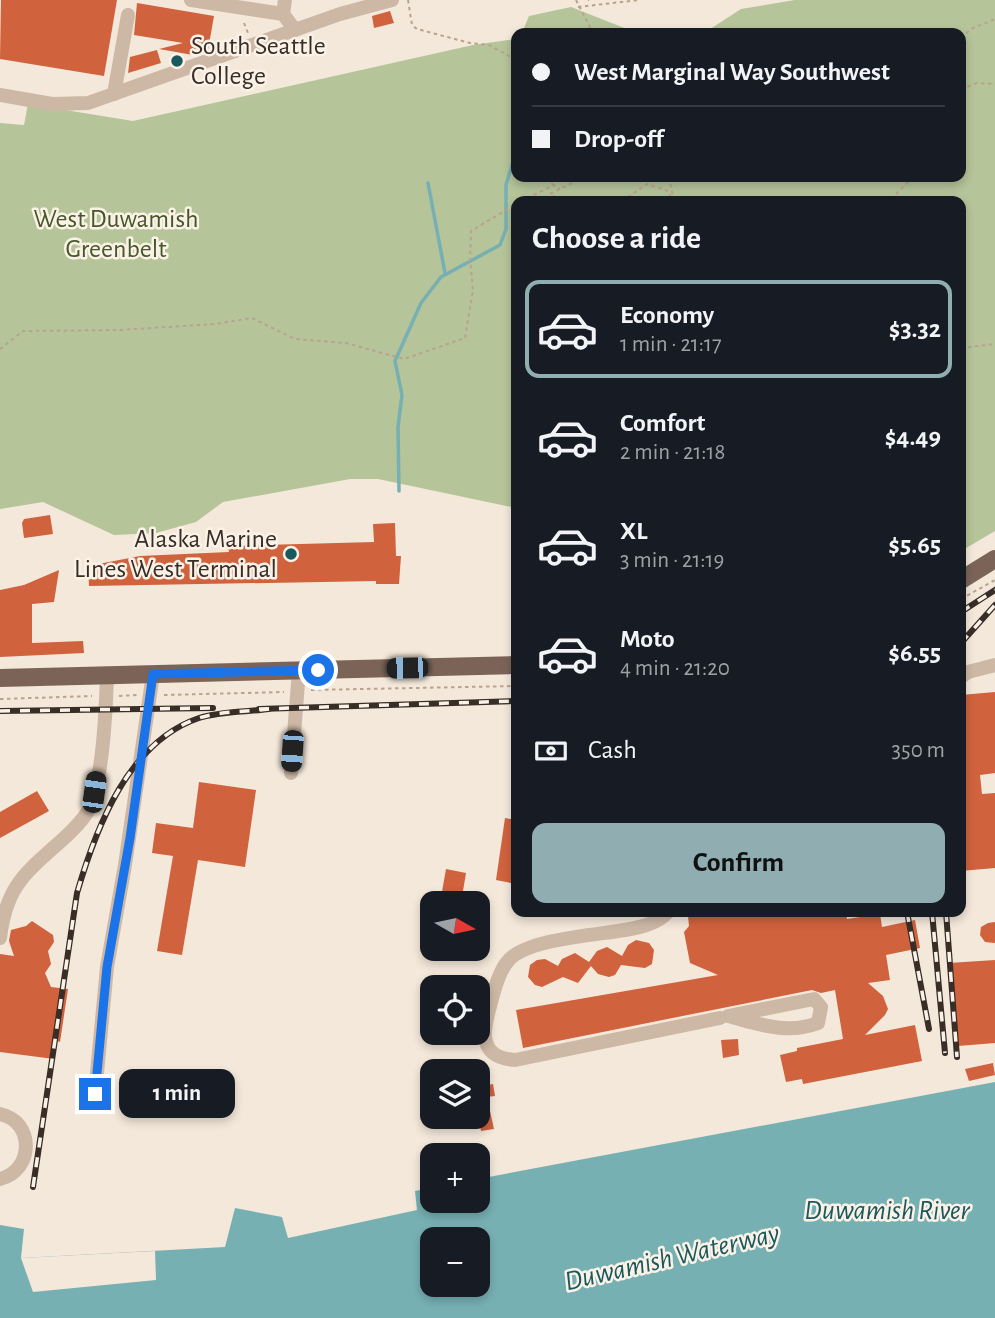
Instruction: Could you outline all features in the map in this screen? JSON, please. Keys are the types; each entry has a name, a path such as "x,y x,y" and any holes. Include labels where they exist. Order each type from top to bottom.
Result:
{"main road":[{"path":"966,577 995,559"},
{"path":"0,678 511,665"}],"lane":[{"path":"191,0 284,7 295,30"},
{"path":"0,95 52,104 88,103 295,30 341,7 391,0"},
{"path":"114,94 128,15"},
{"path":"966,673 995,665"},
{"path":"291,773 299,670"},
{"path":"95,1094 107,967 130,838 153,674"},
{"path":"0,938 4,909 23,876 74,830 89,810 94,792 107,675"},
{"path":"663,917 638,928 526,947 508,960 490,1005 485,1037 491,1052 502,1059 515,1060 724,1017 814,999 821,1007 817,1023 801,1030 782,1029 724,1017"},
{"path":"0,1114 15,1121 22,1130 26,1152 16,1172 0,1179"}],"path":[{"path":"408,0 412,25 417,29 470,43 489,45 511,57"},
{"path":"576,0 591,28"},
{"path":"578,7 639,0"},
{"path":"242,16 248,33"},
{"path":"966,34 995,19"},
{"path":"966,87 977,83 995,84"},
{"path":"552,182 562,189"},
{"path":"553,196 550,194 575,182"},
{"path":"896,196 908,182"},
{"path":"629,196 647,184 663,188 670,196"},
{"path":"531,196 554,185"},
{"path":"0,349 23,331 120,330 214,324 252,318 295,339 346,343 404,359 465,338 473,290 471,231 511,207"},
{"path":"966,347 995,344"},
{"path":"966,596 995,580"},
{"path":"0,699 511,686"}],"green space":[{"name":"West Duwamish Greenbelt","path":"795,0 995,0 995,531 966,548 966,196 511,196 511,507 378,479 350,479 223,502 196,522 156,533 114,535 43,502 0,509 0,123 24,125 28,104 133,121 473,45 511,40 511,182 966,182 966,28 712,28 741,9"},
{"path":"571,7 624,28 524,28 529,16"}],"water":[{"name":"Duwamish River","path":"995,1082 995,1318 0,1318 0,1225 24,1229 21,1258 225,1247 235,1208 282,1217 288,1238 417,1210 415,1191 420,1190 420,1213 490,1213 490,1177"}],"pier":[{"path":"155,1251 156,1280 33,1292 21,1258"}],"building":[{"path":"1,0 117,0 104,76 0,59"},
{"path":"137,3 214,16 208,50 194,49 193,55 159,49 183,43 134,35"},
{"path":"390,11 394,23 374,28 372,16"},
{"path":"157,50 161,63 128,73 130,57"},
{"path":"50,515 53,534 24,538 24,519"},
{"name":"Alaska Marine Lines West Terminal","path":"395,523 396,556 401,556 399,584 376,584 376,581 89,586 88,566 140,556 229,552 228,546 374,542 373,524"},
{"path":"59,570 54,602 32,604 32,643 83,641 84,653 0,657 0,590 24,585"},
{"path":"995,692 995,773 980,775 982,794 995,793 995,868 966,871 966,695"},
{"path":"199,782 256,790 245,867 198,860 182,955 157,951 173,856 152,853 156,823 193,828"},
{"path":"37,791 49,811 0,838 0,812"},
{"path":"505,818 511,819 511,883 496,880"},
{"path":"446,869 466,873 463,891 442,891"},
{"path":"688,917 880,917 882,927 915,920 920,948 886,955 890,980 868,983 883,996 888,1009 865,1035 915,1025 922,1061 803,1084 802,1079 786,1082 780,1055 797,1051 797,1048 843,1039 835,990 821,993 812,990 523,1048 516,1010 718,975 690,963 684,932 689,926"},
{"path":"32,921 53,935 54,942 48,951 51,964 45,973 51,987 68,989 60,1042 57,1041 54,1059 0,1052 0,954 14,956 9,941 11,930 26,926"},
{"path":"995,922 995,943 985,942 980,935 981,927"},
{"path":"636,940 649,943 654,950 652,964 645,968 621,965 615,975 609,977 598,974 591,966 578,983 563,977 542,987 535,985 528,977 530,965 537,960 545,959 558,966 562,959 575,953 589,962 597,951 607,947 622,956 628,945"},
{"path":"995,960 995,1043 958,1046 949,963"},
{"path":"738,1039 739,1055 723,1058 721,1040"},
{"path":"993,1063 995,1075 969,1081 965,1069"},
{"path":"493,1084 495,1096 490,1097 490,1085"},
{"path":"490,1111 494,1129 481,1131 490,1129"}],"waterway":[{"path":"399,491 398,427 402,395 395,361 421,303 441,277 500,245 506,229 506,185 511,168"},
{"path":"428,183 445,273"}],"railway":[{"path":"966,609 995,590"},
{"path":"966,637 995,605"},
{"path":"259,709 511,701"},
{"path":"0,711 213,708"},
{"path":"33,1187 77,893 105,815 134,767 153,746 174,730 207,716 269,709"},
{"path":"908,917 929,1029"},
{"path":"932,917 945,1053"},
{"path":"946,917 957,1057"}],"place":[{"name":"South Seattle College","path":"177,61"},
{"name":"Alaska Marine Lines West Terminal","path":"291,554"}],"route":[{"path":"95,1094 107,967 130,838 153,674 318,670"}],"water label":[{"name":"Duwamish Waterway","path":"672,1258"}]}
